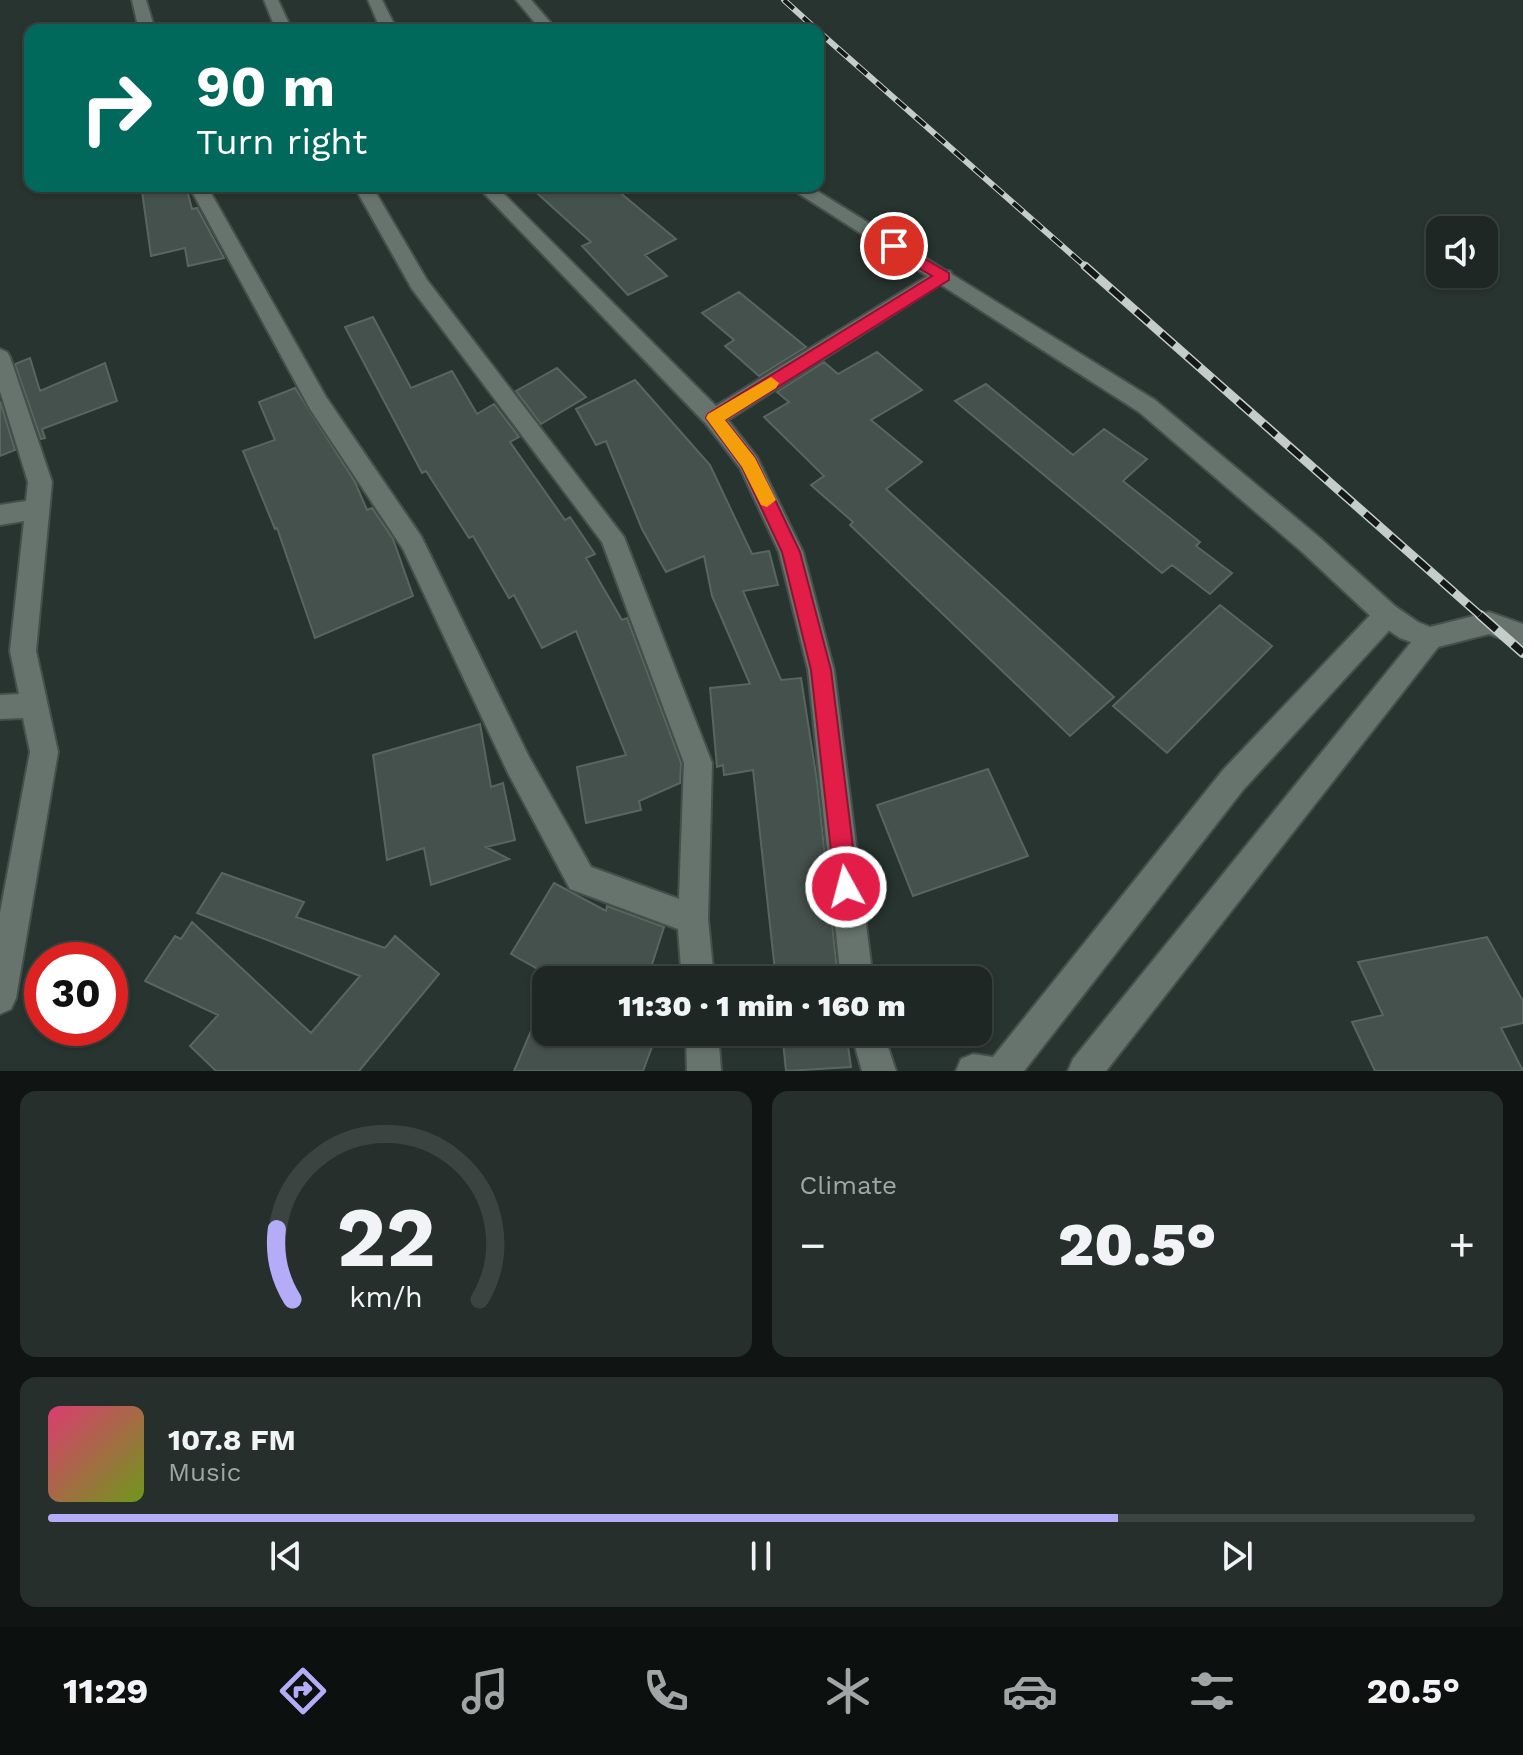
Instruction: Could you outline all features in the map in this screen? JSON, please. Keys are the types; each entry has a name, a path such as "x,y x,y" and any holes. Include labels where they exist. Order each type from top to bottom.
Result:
{"street":[{"path":"139,0 145,24"},
{"path":"271,0 281,24"},
{"path":"375,0 386,24"},
{"path":"523,0 543,24"},
{"path":"201,192 318,403 412,543 518,764 581,878 693,919"},
{"path":"366,192 419,284 612,537 698,763 693,919 697,966"},
{"path":"492,192 714,418 749,463 791,552 821,670 855,966"},
{"path":"806,192 1147,406 1310,544 1387,615 1409,630 1430,638 1489,623 1523,635"},
{"path":"714,418 943,276"},
{"path":"0,357 40,482 23,651 44,752 6,929 0,998"},
{"path":"0,515 37,509"},
{"path":"1003,1071 1233,780 1387,615"},
{"path":"1085,1071 1430,638"},
{"path":"0,707 34,705"},
{"path":"703,1046 704,1071"},
{"path":"871,1046 879,1071"},
{"path":"973,1071 986,1071"}],"building":[{"path":"142,192 188,192 192,209 197,208 224,258 188,266 185,248 151,256"},
{"path":"536,192 619,192 676,239 645,255 667,276 628,295 582,246 591,242"},
{"path":"739,292 806,347 759,376 725,346 734,340 702,313"},
{"path":"373,317 411,388 452,371 477,414 494,404 519,437 510,442 565,520 570,517 595,554 586,558 622,620 627,618 681,763 680,783 639,801 641,810 586,823 577,767 626,755 576,631 542,648 514,595 509,598 473,536 469,538 426,471 422,473 345,327"},
{"path":"877,352 922,390 871,420 922,462 886,489 1114,697 1070,736 850,525 853,522 811,485 824,476 764,417 789,402 777,392 824,362 838,374"},
{"path":"30,358 40,391 105,363 117,401 42,429 45,438 41,439 15,364"},
{"path":"557,368 586,397 541,424 516,391"},
{"path":"635,380 710,465 752,554 769,551 778,585 743,591 781,680 801,678 817,781 837,966 774,966 753,770 724,775 723,765 717,767 710,688 750,684 712,596 704,556 666,572 642,529 606,441 596,445 576,409"},
{"path":"986,384 1073,455 1104,429 1147,459 1123,481 1200,542 1196,546 1232,573 1210,594 1172,565 1162,573 955,401"},
{"path":"295,388 355,482 367,510 372,508 393,539 413,596 315,638 277,528 243,451 275,440 259,402"},
{"path":"0,401 15,450 0,456"},
{"path":"1220,605 1272,646 1167,753 1113,706"},
{"path":"480,724 491,787 503,783 515,840 486,847 509,859 431,885 424,848 387,860 373,755"},
{"path":"988,769 1028,856 913,896 877,805"},
{"path":"222,873 304,902 296,917 385,948 395,936 439,974 359,1071 216,1071 190,1046 218,1015 145,981 175,936 181,939 192,922 311,1033 360,976 197,913"},
{"path":"554,883 606,911 607,906 664,927 651,966 532,966 511,954"},
{"path":"1487,937 1523,1001 1523,1023 1501,1028 1523,1071 1375,1071 1352,1022 1383,1015 1358,962"},
{"path":"532,1028 532,1046 652,1046 643,1071 514,1071"},
{"path":"783,1046 848,1046 851,1067 786,1071"}],"railway":[{"path":"784,0 810,24"},
{"path":"824,36 1087,268"},
{"path":"1085,266 1482,617"},
{"path":"1480,615 1523,653"}],"slow traffic":[{"path":"767,500 749,463 714,418 771,383"}],"route":[{"path":"846,887 821,670 791,552 749,463 714,418 943,276 894,246"}]}
